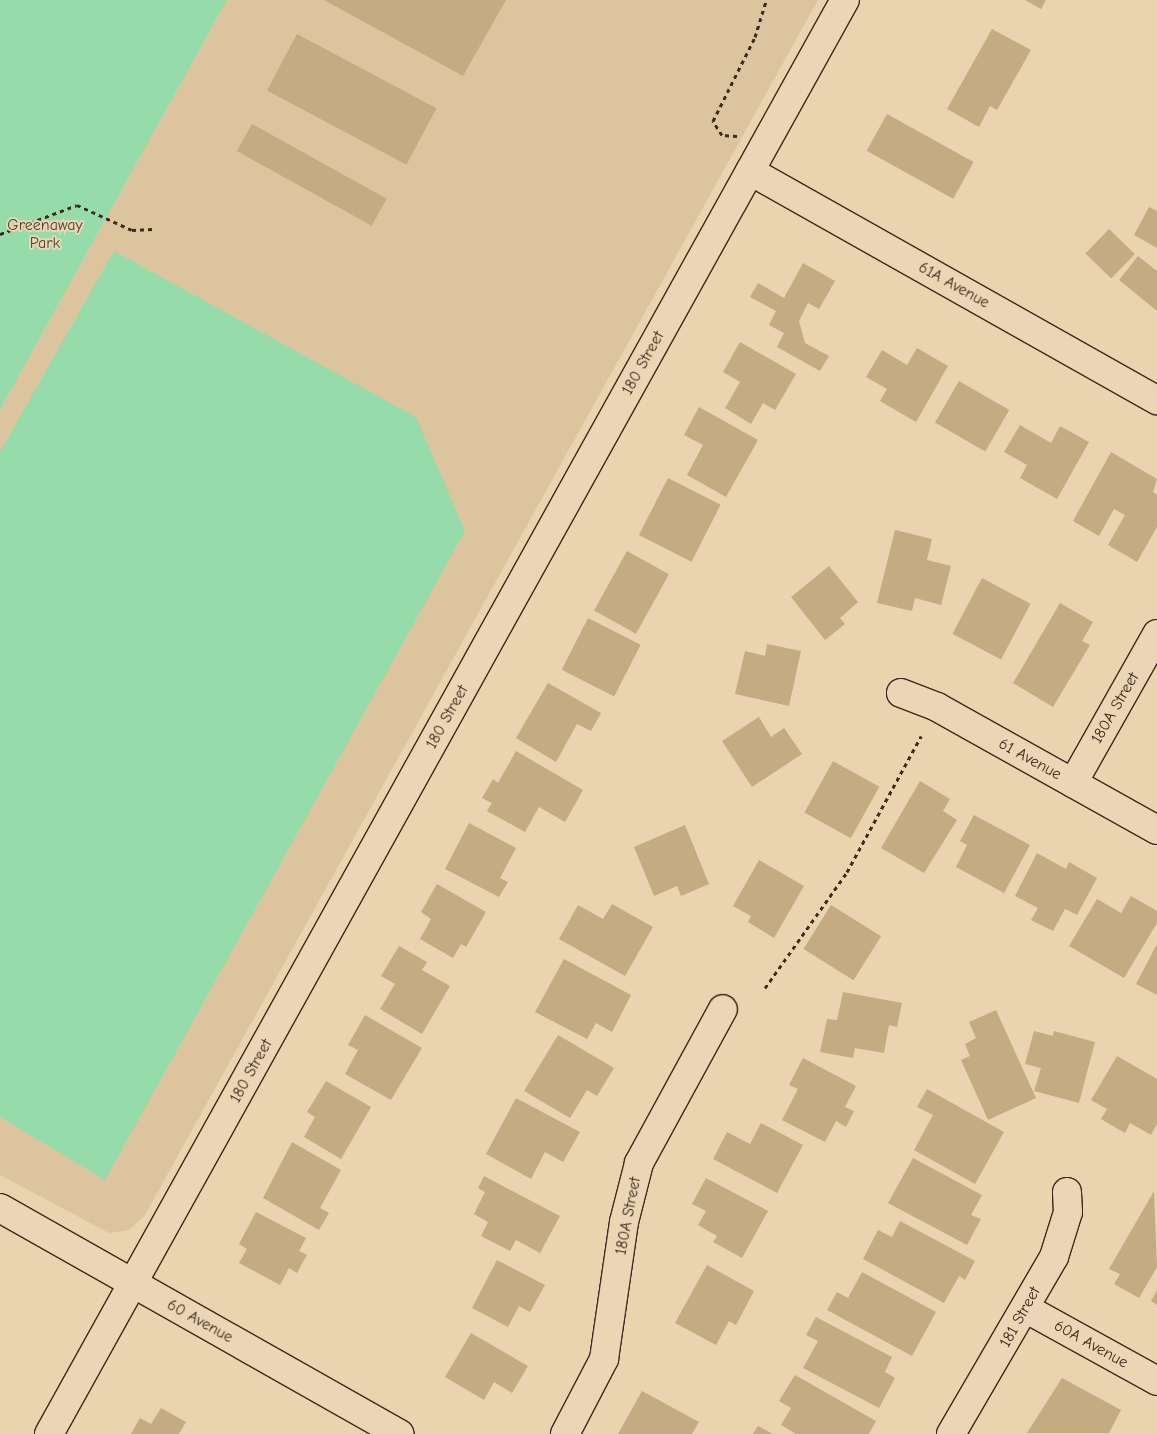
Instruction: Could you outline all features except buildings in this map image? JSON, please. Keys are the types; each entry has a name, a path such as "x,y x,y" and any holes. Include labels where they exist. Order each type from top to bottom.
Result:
{"street":[{"name":"180 Street","path":"49,1434 845,0"},
{"name":"61A Avenue","path":"750,171 1157,400"},
{"name":"180A Street","path":"1073,783 1157,634"},
{"name":"61 Avenue","path":"901,693 937,707 1157,830"},
{"name":"180A Street","path":"565,1434 604,1359 624,1222 639,1162 723,1009"},
{"name":"181 Street","path":"951,1434 1026,1308 1062,1236 1067,1192"},
{"name":"60 Avenue","path":"0,1208 400,1434"},
{"name":"60A Avenue","path":"1026,1308 1157,1381"}],"path":[{"path":"740,134 722,135 713,121 755,37 766,0"},
{"path":"0,234 77,205 132,230 153,229"},
{"path":"765,988 847,872 922,736"}],"shaded area":[{"path":"227,0 818,0 145,1215 129,1230 109,1233 0,1175 0,410"}],"green space":[{"name":"Greenaway Park","path":"0,0 227,0 0,410"},
{"path":"114,251 416,417 465,531 105,1180 0,1117 0,452"}]}
